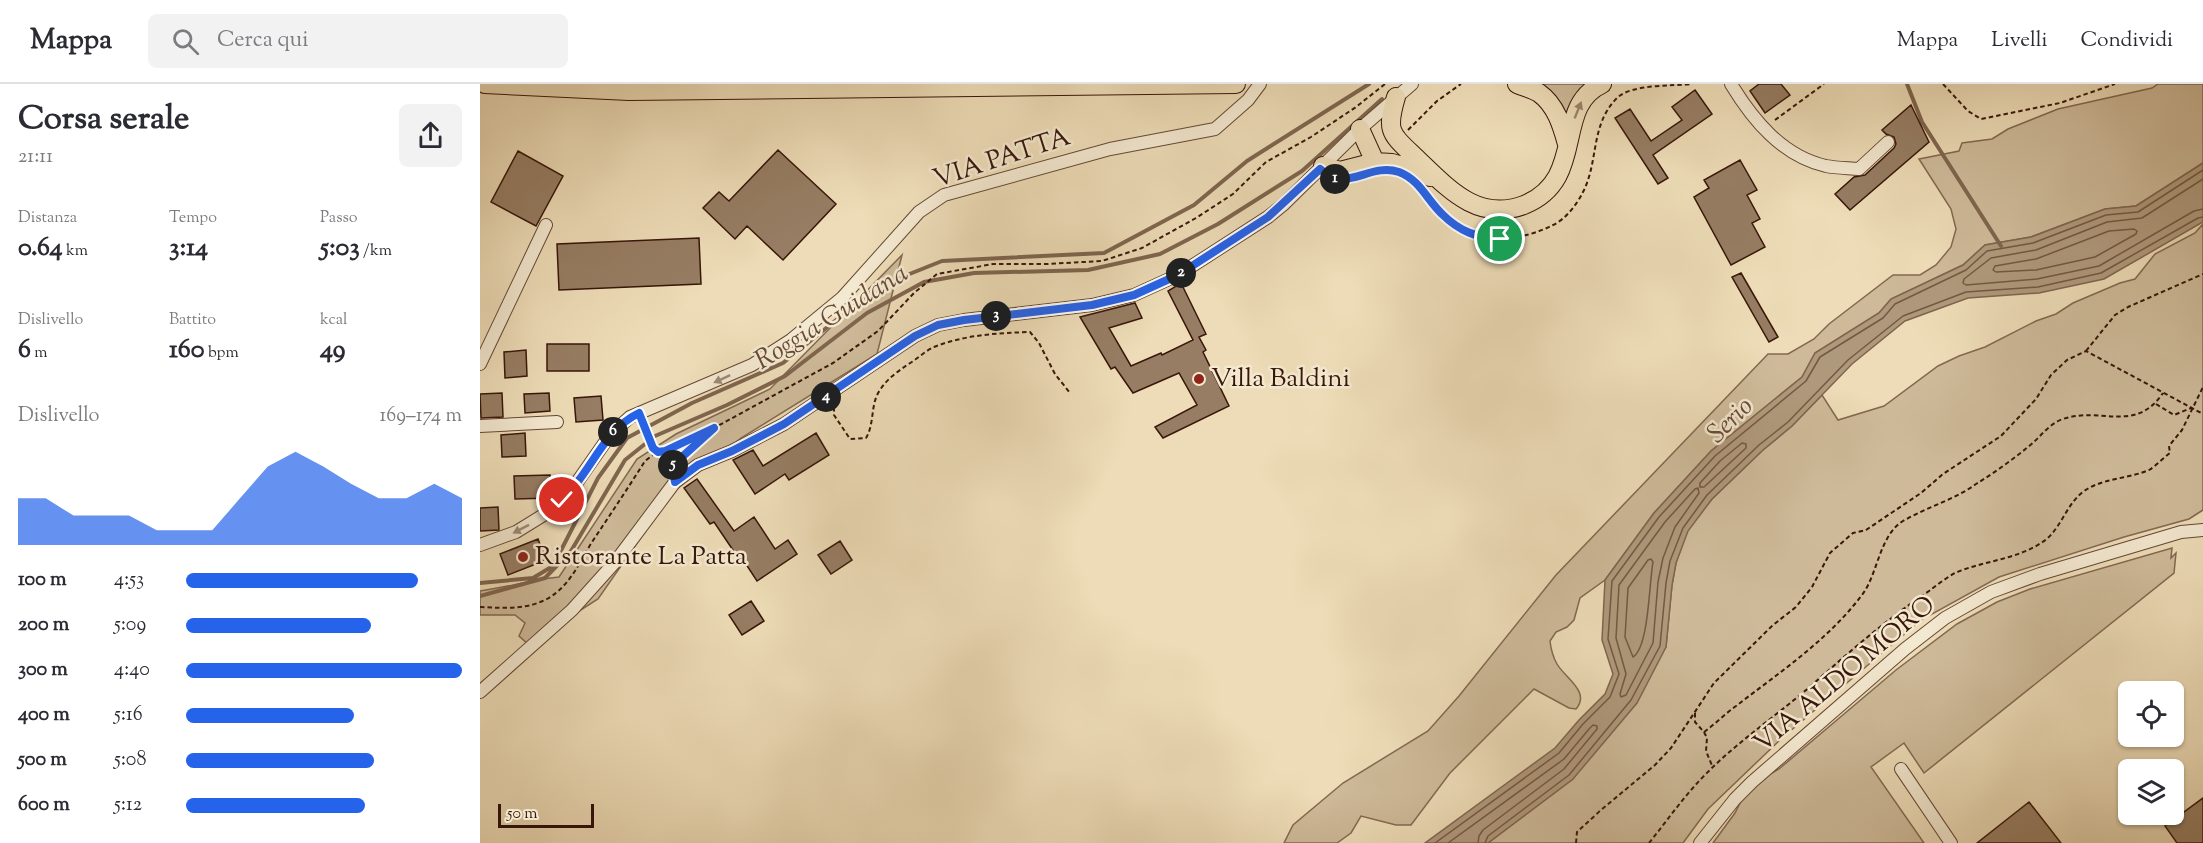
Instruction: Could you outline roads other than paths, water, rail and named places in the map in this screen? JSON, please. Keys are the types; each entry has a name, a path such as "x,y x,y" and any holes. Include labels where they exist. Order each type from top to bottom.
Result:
{"highway":[{"path":"484,84 628,91 1236,84"},
{"path":"1517,84 1539,93 1546,101 1559,117 1568,146"},
{"path":"1360,129 1376,131 1395,138 1467,202 1486,210 1510,210 1532,201 1547,191 1565,160 1577,109 1585,96 1602,84"},
{"path":"1390,91 1390,118 1395,138"},
{"path":"1360,129 1375,162"},
{"path":"1323,166 1340,171 1375,162 1392,163 1419,171 1445,184"}],"street":[{"name":"VIA PATTA","path":"480,545 516,532 550,511 573,488 610,435 624,422 639,413 752,364 791,340 842,298 919,212 944,195 1110,149 1215,129 1248,100 1260,84"},
{"path":"480,692 572,610 616,561 675,482 698,465 732,451 784,424 915,336 938,325 1092,305 1134,295 1169,279 1268,217 1360,129 1390,91 1412,84"},
{"path":"1731,84 1763,129 1781,145 1824,166 1859,169 1888,142"},
{"path":"480,364 546,225"},
{"path":"480,426 556,422"},
{"name":"VIA ALDO MORO","path":"1700,843 1727,808 1752,782 1905,649 1945,618 1991,592 2040,574 2181,532 2203,521"},
{"name":"VIA ALDO MORO","path":"2181,532 2203,530"},
{"path":"1901,769 1951,843"}],"water":[{"path":"2203,163 2203,222 2104,279 2039,293 1968,298 1905,321 1852,364 1792,426 1763,450 1712,499 1688,531 1676,563 1666,647 1637,703 1573,779 1488,843 1425,843 1555,748 1605,694 1613,674 1602,640 1605,580 1654,513 1711,451 1802,377 1815,353 1879,313 1891,299 1963,265 1985,245 2031,237 2105,209 2136,206"}],"waterway":[{"path":"480,583 533,578 553,566 598,478 627,438 692,403 783,363 877,287 942,261 1104,253 1194,205 1247,161 1369,84"},
{"path":"1907,84 1922,122 2001,246"},
{"name":"Roggia Guidana","path":"480,596 545,578 571,551 625,460 655,436 727,405 785,376 867,313 924,282 974,273 1088,270 1160,254 1218,224 1302,171 1382,99"}],"place":[{"name":"Villa Baldini","path":"1199,379"},
{"name":"Ristorante La Patta","path":"523,557"}],"water label":[{"name":"Serio","path":"1731,421"}]}
